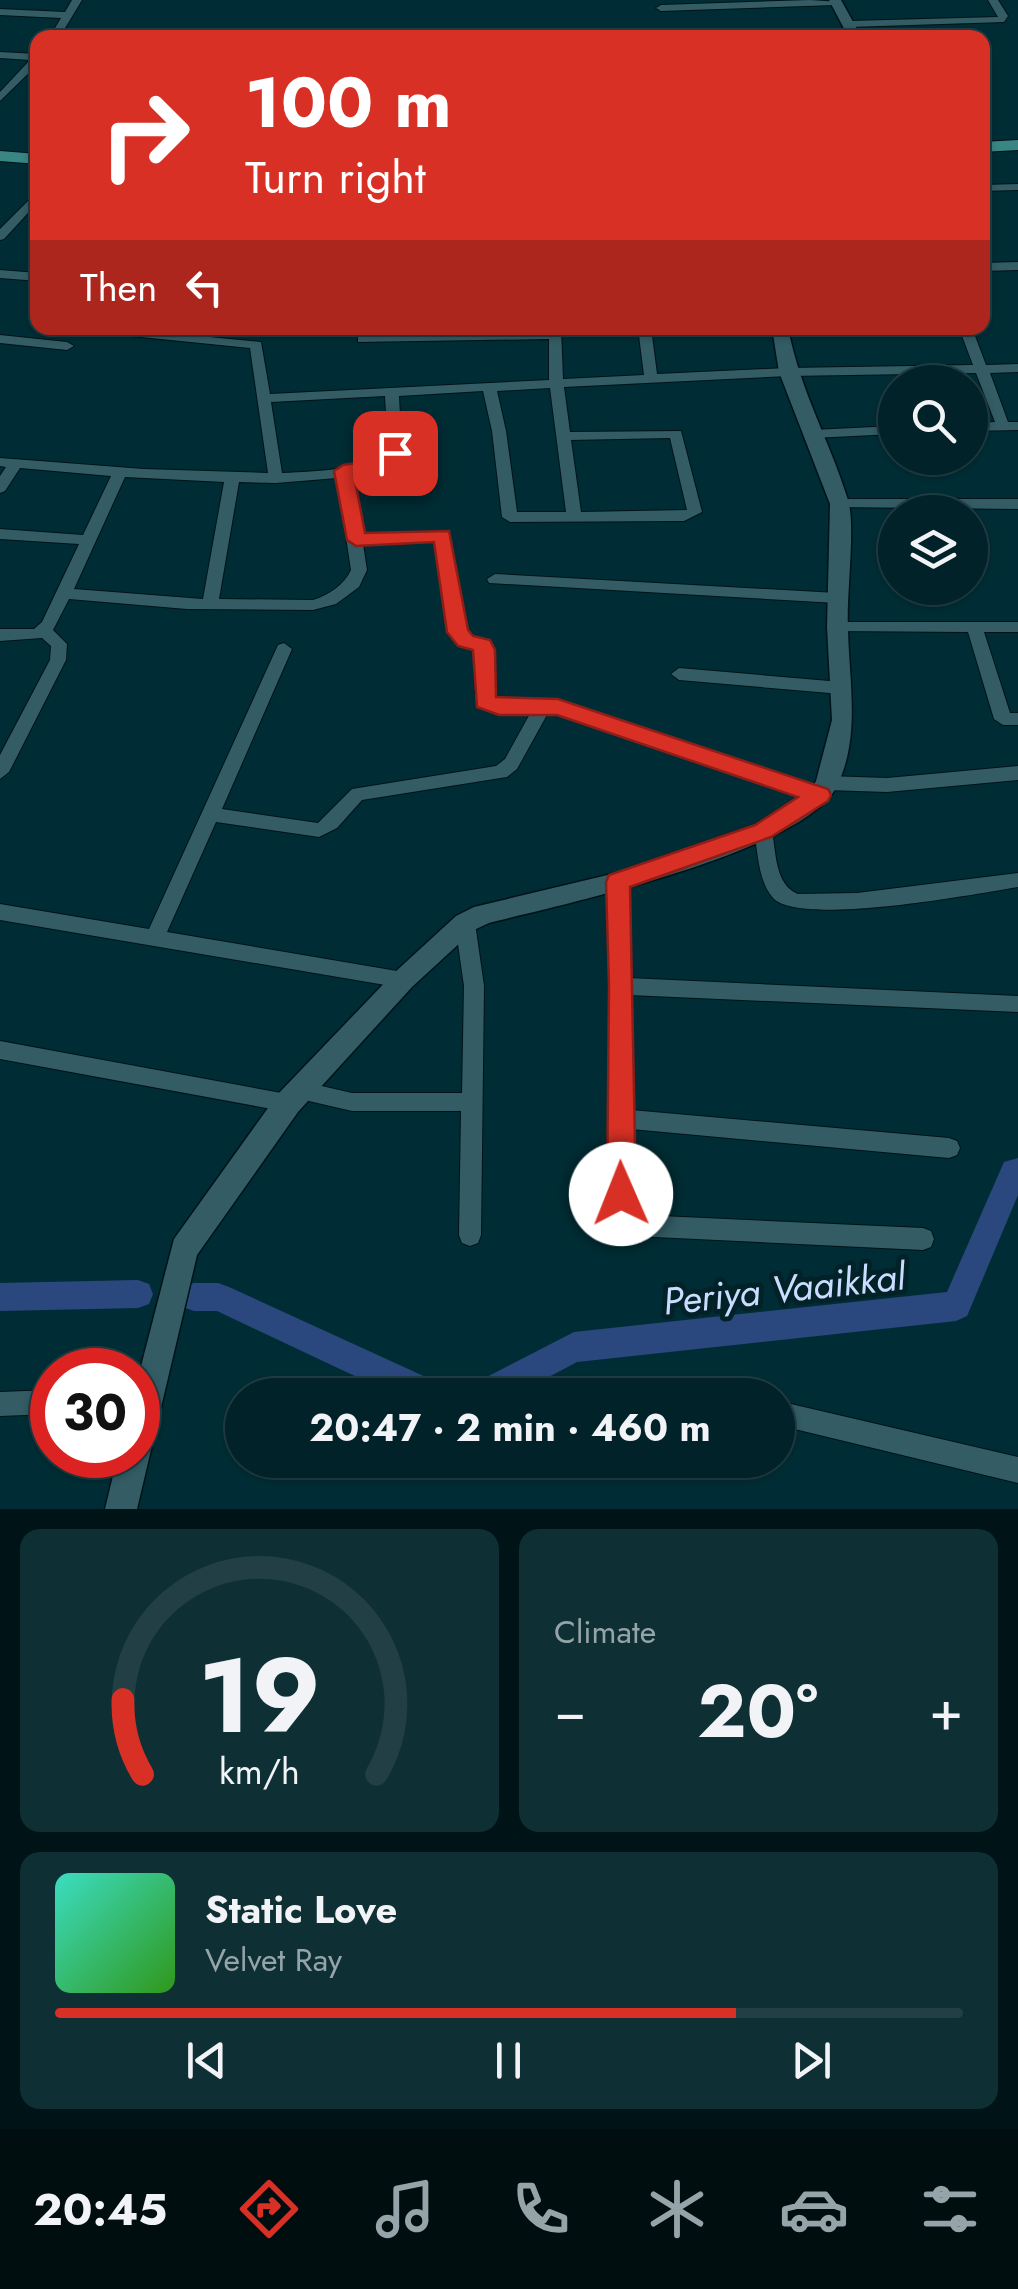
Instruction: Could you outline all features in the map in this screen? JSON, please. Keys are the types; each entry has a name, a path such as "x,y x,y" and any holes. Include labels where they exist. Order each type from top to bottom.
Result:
{"main road":[{"path":"990,147 1018,145"},
{"path":"0,156 30,158"}],"street":[{"path":"59,30 76,0"},
{"path":"884,30 1006,22 993,0"},
{"path":"661,8 836,1 852,30"},
{"path":"0,12 68,15"},
{"path":"0,55 30,57"},
{"path":"1,96 30,65"},
{"path":"990,188 1018,187"},
{"path":"0,236 30,203"},
{"path":"990,267 1018,266"},
{"path":"0,274 30,276"},
{"path":"160,335 256,345 276,478"},
{"path":"363,339 460,335"},
{"path":"556,335 556,382 574,516"},
{"path":"645,335 651,380"},
{"path":"156,1348 184,1249 294,1097 403,980 466,923 483,914 618,882 763,831 823,789 842,720 836,627 840,504 788,372 781,335"},
{"path":"969,335 980,365"},
{"path":"0,339 68,346"},
{"path":"988,368 1018,368"},
{"path":"267,398 878,370"},
{"path":"988,382 1011,426"},
{"path":"489,386 510,517 692,515 695,508 676,434 664,431 563,436"},
{"path":"0,488 8,463 232,479 371,468 391,460 395,444 392,392"},
{"path":"812,434 878,431"},
{"path":"64,594 292,607 330,600 358,577 356,540 343,471"},
{"path":"44,631 120,472"},
{"path":"210,604 232,479"},
{"path":"840,504 1018,504"},
{"path":"0,534 90,540"},
{"path":"356,540 442,535 458,632 466,641 482,645 485,701 499,707 558,707 823,789 1018,773"},
{"path":"495,579 838,598"},
{"path":"836,627 1018,627"},
{"path":"974,627 1003,719 1018,719"},
{"path":"0,636 44,631 59,644 58,660 0,772"},
{"path":"155,938 284,649"},
{"path":"679,674 840,688"},
{"path":"210,814 319,830 329,827 349,798 358,794 501,772 511,764 542,706"},
{"path":"763,831 775,883 780,895 792,902 826,904 1018,880"},
{"path":"618,882 622,1212 633,1226 924,1239"},
{"path":"0,912 403,980"},
{"path":"466,923 473,962 470,1235"},
{"path":"622,986 1018,1004"},
{"path":"0,1050 294,1097 352,1102 472,1102"},
{"path":"620,1119 949,1148"},
{"path":"0,1404 30,1403"},
{"path":"795,1417 1018,1470"},
{"path":"122,1509 129,1478"}],"waterway":[{"name":"Periya Vaaikkal","path":"516,1378 574,1347 956,1306 1014,1171 1018,1171"},
{"name":"Periya Vaaikkal","path":"0,1297 138,1294"},
{"name":"Periya Vaaikkal","path":"194,1297 218,1297 393,1378"}],"route":[{"path":"395,453 382,465 343,471 356,540 442,535 458,632 461,638 482,645 484,650 485,701 499,707 558,707 820,795 763,831 618,882 621,1194"}]}
